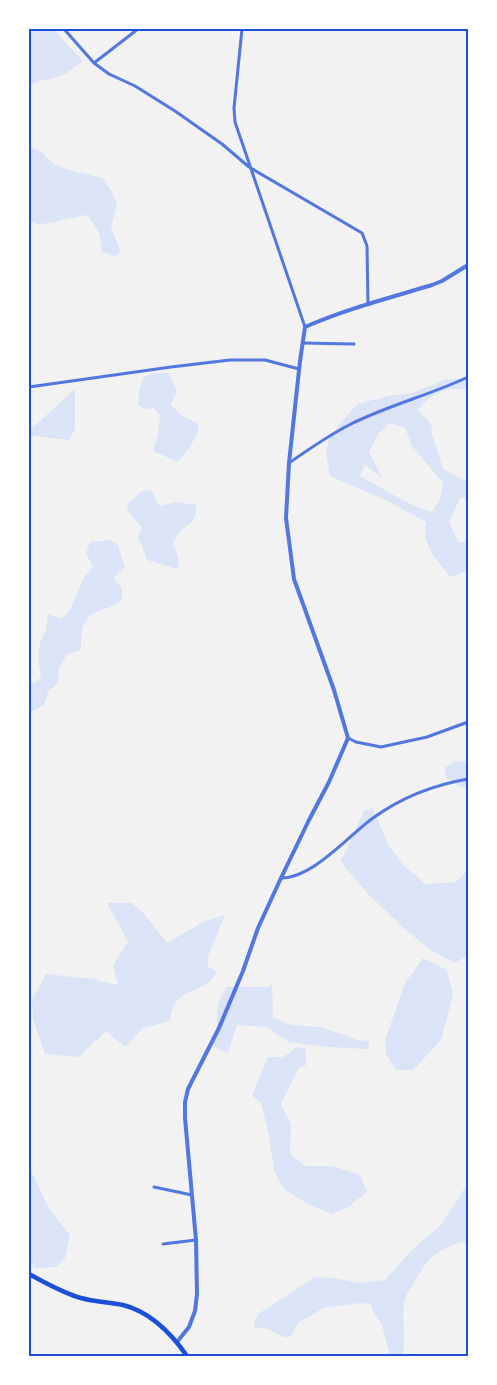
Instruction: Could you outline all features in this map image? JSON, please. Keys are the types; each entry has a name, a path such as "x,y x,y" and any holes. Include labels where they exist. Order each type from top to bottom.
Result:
{"main road":[{"path":"29,1274 72,1295 136,1309 151,1317 177,1342 188,1356"}],"street":[{"path":"64,29 94,63 109,74 135,86 195,124 249,167 362,233 367,246 368,304"},
{"path":"94,63 138,29"},
{"path":"177,1342 189,1327 195,1311 197,1294 196,1240 185,1102 188,1089 219,1028 243,972 258,928 329,782 348,738 334,690 294,579 286,518 289,463 299,369 306,327 234,122 242,29"},
{"path":"306,327 368,304 437,284 468,265"},
{"path":"303,343 354,344"},
{"path":"29,387 230,360 265,360 299,369"},
{"path":"289,463 350,424 401,402 468,377"},
{"path":"348,738 356,742 381,747 426,737 468,722"},
{"path":"281,878 291,878 306,871 338,848 372,818 400,801 443,783 468,779"},
{"path":"154,1187 192,1195"},
{"path":"163,1244 196,1240"}],"shaded area":[{"path":"29,29 55,29 83,61 64,75 29,84"},
{"path":"29,148 41,151 52,163 66,169 102,178 112,192 117,204 111,228 121,252 115,256 102,252 99,232 87,215 38,225 29,219"},
{"path":"152,373 168,373 177,391 171,405 181,415 197,423 199,430 190,447 178,462 153,451 158,434 160,415 153,408 145,409 138,405 143,378"},
{"path":"468,378 468,388 452,389 437,393 428,399 418,410 433,426 431,431 443,469 468,482 468,498 460,498 449,522 458,542 468,542 468,571 450,577 433,555 425,538 426,522 388,501 330,476 326,452 330,436 357,404 388,396 412,393 444,380","holes":["390,423 405,428 412,446 443,483 440,499 432,512 404,501 360,476 365,465 382,478 369,452 378,434"]},
{"path":"75,389 75,429 69,440 29,434 29,431"},
{"path":"151,490 160,506 177,502 196,505 194,519 178,534 173,544 179,560 177,569 147,560 138,536 142,528 128,511 127,504 142,491"},
{"path":"112,540 118,545 125,567 113,578 122,588 122,600 87,618 82,633 81,650 67,654 59,668 58,682 48,692 44,705 32,711 29,709 29,683 33,684 41,677 38,659 40,643 46,630 48,614 62,619 71,608 83,579 93,567 86,553 90,542"},
{"path":"455,761 468,762 468,788 460,787 446,778 445,768"},
{"path":"373,809 388,844 403,865 426,884 456,882 468,870 468,956 454,963 431,950 407,931 369,895 340,861 364,810"},
{"path":"107,903 132,903 145,915 167,943 203,922 225,915 208,956 208,967 217,972 203,986 182,996 176,1002 172,1009 170,1021 143,1028 125,1047 106,1031 79,1057 45,1054 33,1019 32,1000 46,974 92,979 118,985 113,965 128,942"},
{"path":"423,958 447,970 453,995 441,1040 413,1070 396,1070 386,1054 385,1040 405,983"},
{"path":"272,984 273,1017 291,1025 320,1027 359,1041 369,1040 368,1049 327,1047 289,1042 266,1027 237,1025 228,1053 212,1046 217,1030 219,1001 226,987 268,987"},
{"path":"297,1047 305,1049 306,1065 298,1069 281,1104 291,1124 290,1154 305,1166 332,1166 360,1175 367,1192 347,1208 331,1214 306,1203 284,1189 274,1171 269,1135 261,1103 252,1095 268,1057 283,1057"},
{"path":"29,1167 50,1210 70,1235 65,1258 56,1267 35,1268 29,1261"},
{"path":"468,1183 468,1242 453,1245 433,1256 405,1298 402,1356 390,1356 382,1325 374,1313 371,1304 360,1303 324,1308 299,1322 290,1337 284,1337 268,1329 253,1327 258,1314 315,1277 361,1283 385,1280 413,1249 442,1224"}]}
